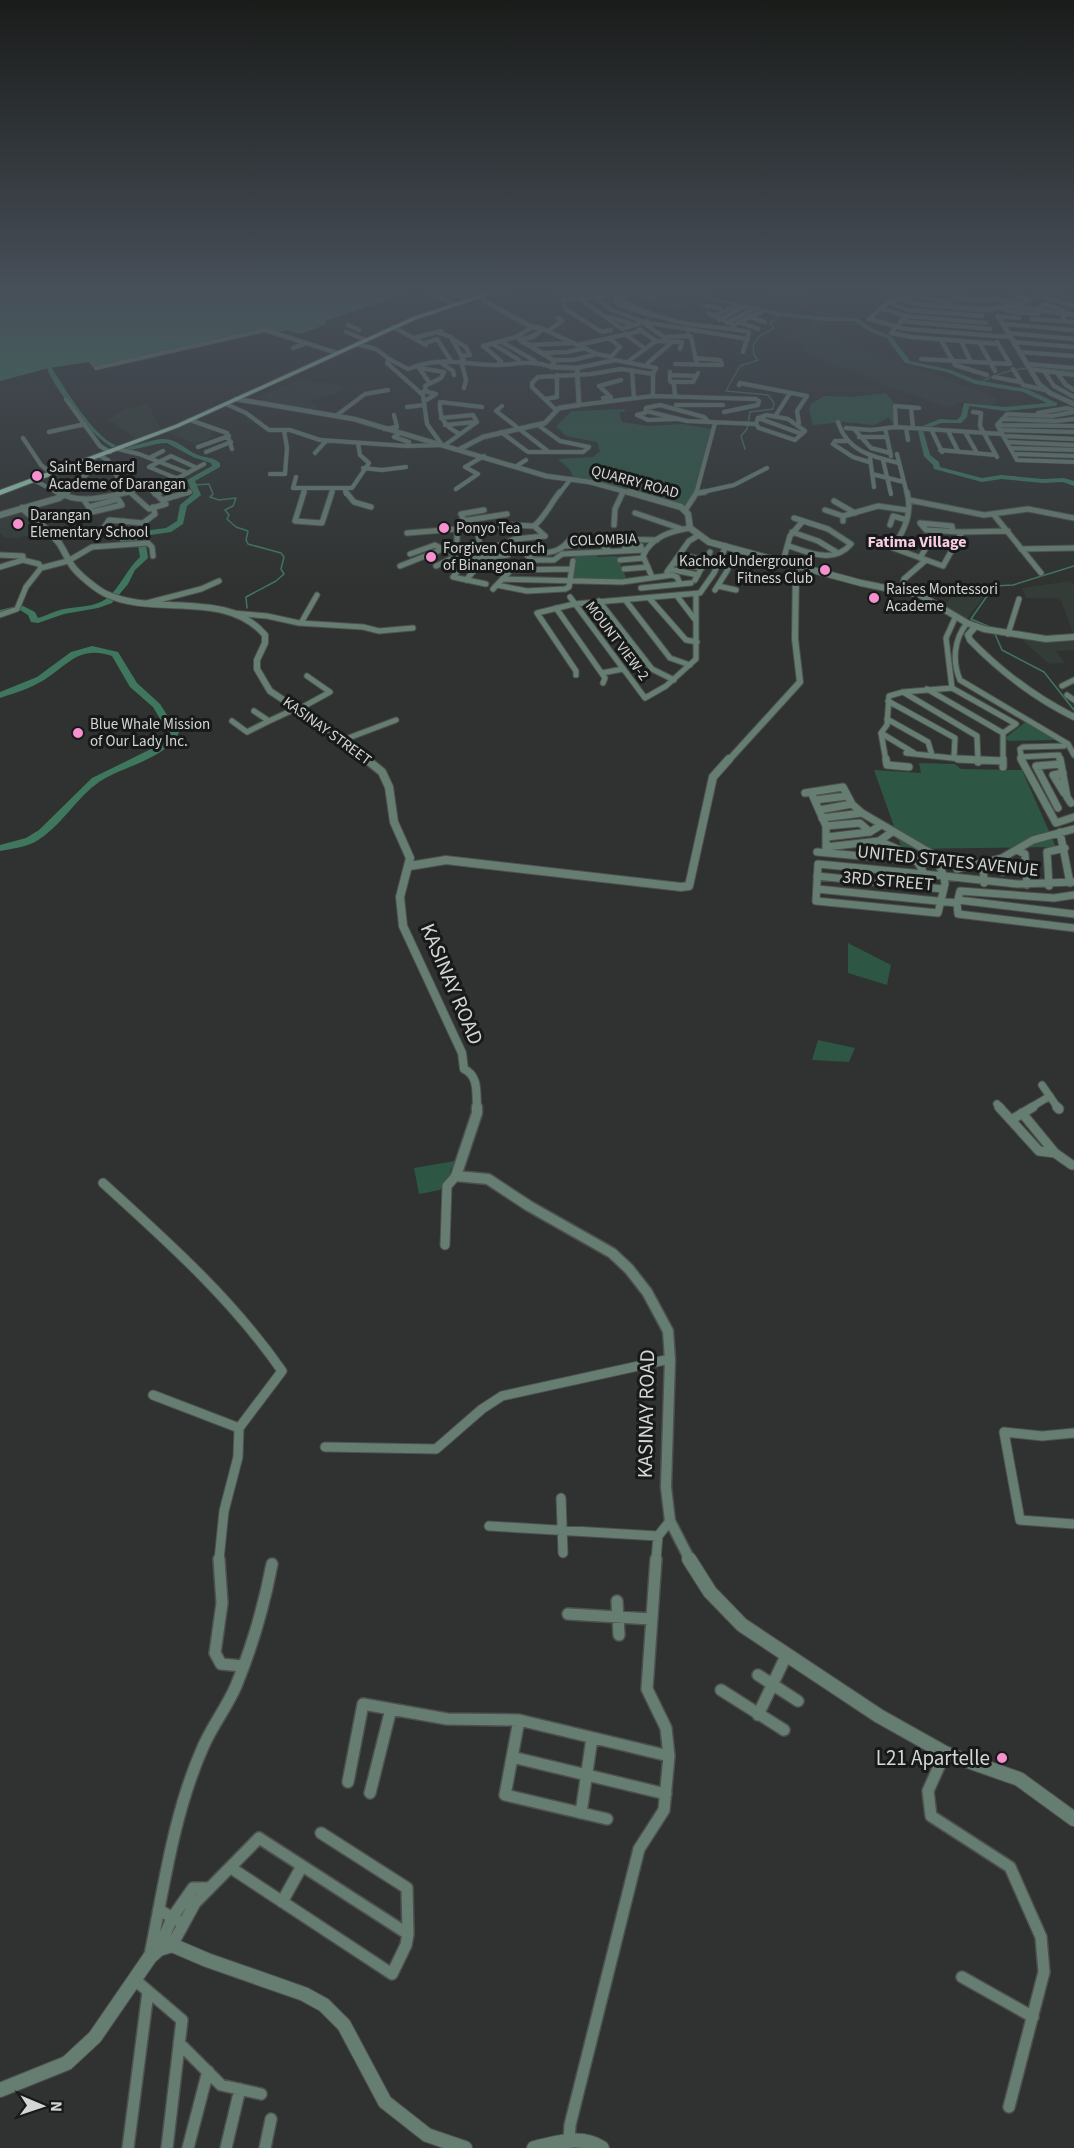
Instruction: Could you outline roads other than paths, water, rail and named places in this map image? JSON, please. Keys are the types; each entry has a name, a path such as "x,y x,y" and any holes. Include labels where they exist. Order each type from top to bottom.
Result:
{"main road":[{"path":"0,493 134,443 260,388"}],"street":[{"path":"415,388 424,404 425,424 444,445"},
{"path":"533,388 556,410"},
{"path":"545,399 557,397 557,388"},
{"path":"578,388 579,405"},
{"path":"599,404 597,399 611,397 602,388"},
{"path":"633,388 634,398"},
{"path":"653,388 653,396"},
{"path":"674,388 675,396"},
{"path":"696,388 698,396"},
{"path":"723,405 652,405 637,415 648,420 676,419 756,424 759,428 795,440 805,431 799,423 797,411 807,396 761,388"},
{"path":"1036,388 1073,403"},
{"path":"1058,388 1074,397"},
{"path":"337,415 365,394 388,390"},
{"path":"419,392 426,390 436,394 424,404"},
{"path":"776,415 790,393"},
{"path":"460,449 483,436 545,423 556,410 579,405 653,396 720,396 759,401 758,405 725,414 720,396"},
{"path":"66,399 100,446 110,452"},
{"name":"QUARRY ROAD","path":"236,399 337,415 484,456 546,476 590,482 686,509 690,528"},
{"path":"226,404 246,412 269,430 284,430 326,441 407,446 444,445 477,422"},
{"path":"407,407 424,404 482,407"},
{"path":"440,404 441,418 445,425 460,434"},
{"path":"502,406 496,411 549,452"},
{"path":"672,406 704,417 709,422"},
{"path":"896,427 895,406 919,408"},
{"path":"911,407 913,428"},
{"path":"646,411 676,419"},
{"path":"997,425 1007,414 1052,416 1074,411"},
{"path":"931,429 941,451 996,456 980,426 981,413 973,412"},
{"path":"384,429 397,427 394,415"},
{"path":"441,418 473,415 477,422"},
{"path":"758,418 776,415 799,423"},
{"path":"756,424 758,418"},
{"path":"758,418 802,434"},
{"path":"1002,419 1056,421 1074,419"},
{"path":"190,420 227,433 232,449"},
{"path":"445,425 477,422"},
{"path":"838,422 847,441 870,460 874,487"},
{"path":"686,509 698,494 707,457 714,440 715,423"},
{"path":"49,432 86,424"},
{"path":"501,432 525,452 584,451 589,447 560,441 538,425"},
{"path":"997,425 1074,426"},
{"path":"997,425 1017,460 1074,462"},
{"path":"846,428 896,427 1074,439"},
{"path":"854,429 871,448 891,456 885,428"},
{"path":"906,428 908,440"},
{"path":"270,474 285,474 287,448 284,430"},
{"path":"948,431 958,451"},
{"path":"965,432 977,453"},
{"path":"1002,434 1074,432"},
{"path":"399,434 394,437 409,442 407,446"},
{"path":"198,447 229,436"},
{"path":"859,437 886,437"},
{"path":"23,438 39,459 40,465 52,474"},
{"path":"315,453 326,441"},
{"path":"847,441 835,441 833,444 853,457 899,464"},
{"path":"206,452 231,442"},
{"path":"1007,442 1074,445"},
{"path":"296,477 293,488 345,489 357,484 363,468 369,463 360,455 358,443"},
{"path":"1010,448 1074,450"},
{"path":"118,449 188,473"},
{"path":"149,458 162,451"},
{"path":"897,454 909,500 906,510 907,525 893,548 944,566 962,532"},
{"path":"1014,454 1074,456"},
{"path":"100,456 108,460 120,482"},
{"path":"177,478 149,467 171,456 197,468"},
{"path":"456,489 478,474 465,467 484,456"},
{"path":"1,513 63,495 94,467 86,460"},
{"path":"515,467 526,460"},
{"path":"883,460 891,494"},
{"path":"34,480 70,500 84,501 148,487 177,478 204,464"},
{"path":"363,468 382,470 406,467"},
{"path":"698,494 733,487 750,480 767,468"},
{"path":"872,474 904,482"},
{"path":"534,526 545,517 550,504 570,480"},
{"path":"76,484 104,485"},
{"path":"148,487 165,503"},
{"path":"155,494 178,487"},
{"path":"305,488 295,521 322,523 333,489"},
{"path":"345,489 346,496 353,503 371,507"},
{"path":"130,492 148,509 190,492"},
{"path":"614,525 615,510 623,492"},
{"path":"84,501 92,512 122,506 121,499"},
{"path":"909,500 994,515 1028,509 1074,518"},
{"path":"834,501 855,513"},
{"path":"825,510 843,518 878,506 906,510"},
{"path":"103,529 109,520 143,523 155,514 153,507"},
{"name":"KASINAY STREET","path":"22,508 52,537 80,575 106,594 146,603 184,604 232,614 259,628 265,635 265,643 257,660 256,669 270,691 343,740 382,772 388,787 394,822 410,858 410,866"},
{"path":"464,520 461,514 484,510"},
{"path":"457,548 457,529 464,520 508,512 505,543"},
{"path":"635,513 683,529"},
{"path":"994,515 1041,573"},
{"path":"890,525 893,516 907,520"},
{"path":"789,546 824,556 838,554 848,549 850,543 828,529 795,518"},
{"path":"52,537 103,529 120,529 124,521"},
{"path":"783,561 792,532 803,521"},
{"path":"953,531 952,526 921,523 926,530 931,531 962,532 1008,531"},
{"path":"400,566 448,547 480,547 515,539 545,536 534,526 506,525 477,529 480,547"},
{"path":"652,577 644,558 646,549 657,540 690,528 709,542 861,583 920,596 975,627 1046,639 1074,637"},
{"path":"407,533 457,529"},
{"path":"792,532 818,541 838,554"},
{"path":"607,535 632,551"},
{"path":"695,579 668,571 689,541 699,535"},
{"path":"901,591 904,579 923,559 933,536"},
{"path":"613,539 657,540"},
{"path":"0,615 17,609 26,587 41,568 68,561 92,547 133,543 150,545 153,556"},
{"path":"562,552 527,555 532,561 552,560 562,552 567,543 599,543 611,551"},
{"path":"410,554 433,546 455,557 484,558 508,555"},
{"path":"624,546 646,549"},
{"path":"599,601 652,669 674,680 696,659 698,593 714,573 726,546"},
{"path":"1021,549 1074,548"},
{"name":"COLOMBIA","path":"562,552 596,552 603,556 611,555 611,551 646,549"},
{"path":"736,549 716,588 736,590"},
{"path":"637,578 642,590 680,584 695,579 710,552"},
{"path":"0,555 24,556 23,560"},
{"path":"680,555 706,560"},
{"path":"436,566 455,557"},
{"path":"469,558 453,577 486,584"},
{"path":"466,580 484,558"},
{"path":"620,560 644,558"},
{"path":"0,567 23,560 39,564 41,568"},
{"path":"572,569 513,569 495,587 526,591 569,587 572,569 573,561"},
{"path":"731,562 745,565"},
{"path":"675,563 702,568"},
{"path":"410,866 446,860 681,887 689,886 713,777 800,682 795,639 796,565"},
{"path":"624,569 648,567"},
{"path":"503,579 622,582 637,578 675,576 680,584"},
{"path":"146,603 201,589 219,581"},
{"path":"576,675 576,671 537,613 574,604 698,593"},
{"path":"302,623 317,595"},
{"path":"677,596 697,622"},
{"name":"MOUNT VIEW-2","path":"570,597 645,698 655,694 674,680"},
{"path":"650,599 686,640 697,642"},
{"path":"1008,634 1019,599"},
{"path":"626,601 670,658 690,665"},
{"path":"556,608 602,673 605,678 603,683"},
{"path":"232,614 267,616 302,623 363,627 379,631 413,628"},
{"path":"952,688 946,638 956,616"},
{"path":"967,623 958,632 957,670 960,680 1067,746 1074,755"},
{"path":"975,627 968,635 970,640 996,667 1024,689 1073,716"},
{"path":"602,673 623,669"},
{"path":"232,721 247,732 330,692 307,676"},
{"path":"905,750 909,770 887,765 881,733 887,719 889,696 903,692 952,688 1016,723 1003,733"},
{"path":"927,689 1003,733"},
{"path":"903,692 977,736 978,762"},
{"path":"1067,695 1074,700"},
{"path":"888,701 955,738 954,757"},
{"path":"254,711 269,721"},
{"path":"887,719 928,742 932,755"},
{"path":"343,740 396,720"},
{"path":"881,733 905,750 915,754 1003,764 1003,733"},
{"path":"1067,746 1023,747 1020,749 1020,758 1056,823 1074,817"},
{"path":"1020,758 1059,755 1063,773 1053,775 1071,801 1048,810"},
{"path":"1058,808 1036,766 1061,764"},
{"path":"826,850 826,826 815,800 808,793 843,787 852,804 862,813 934,855 944,877 943,889 941,901 938,913 816,901 817,876 943,889"},
{"path":"815,800 847,796"},
{"path":"819,810 852,804"},
{"path":"822,818 862,813"},
{"path":"826,826 860,823 870,832"},
{"path":"827,837 870,832 881,825"},
{"path":"957,869 1002,858 1033,840 1074,829"},
{"path":"817,852 879,841 892,832"},
{"path":"1060,832 1071,868 1072,883"},
{"path":"879,841 915,858 922,864 924,874"},
{"path":"1049,886 1047,852 1065,848"},
{"path":"826,850 906,860 915,858"},
{"path":"1017,850 1025,854 1027,885"},
{"path":"1002,858 1004,872"},
{"name":"UNITED STATES AVENUE","path":"817,876 818,864 924,874 984,883 1049,886 1072,883"},
{"path":"983,864 984,883"},
{"name":"KASINAY ROAD","path":"410,866 400,897 403,926 462,1053 464,1069 471,1072 475,1078 477,1113 456,1176 488,1179 612,1253 629,1269 647,1292 668,1331 670,1359 666,1487 670,1521 690,1563 711,1592 742,1625 786,1656 879,1716 945,1753 1019,1779 1074,1819"},
{"name":"3RD STREET","path":"817,889 1074,914"},
{"path":"1074,896 1054,898 960,891 957,901 958,914 1074,928"},
{"path":"1042,1085 1059,1110"},
{"path":"1011,1120 1050,1096"},
{"path":"997,1104 1039,1151 1055,1153"},
{"path":"1022,1113 1055,1153 1073,1166"},
{"path":"445,1245 447,1186 456,1176"},
{"path":"103,1184 213,1286 265,1344 282,1371 239,1428 238,1457 222,1520 219,1559 222,1603 215,1653 221,1664 243,1666"},
{"path":"325,1447 436,1449 482,1409 502,1396 670,1359"},
{"path":"153,1395 239,1428"},
{"path":"1074,1433 1042,1436 1004,1432 1020,1520 1074,1524"},
{"path":"561,1498 563,1552"},
{"path":"569,2141 570,2125 639,1849 664,1810 669,1756 666,1728 647,1689 658,1536 670,1521"},
{"path":"489,1526 658,1536"},
{"path":"160,1950 159,1910 174,1839 203,1747 235,1688 243,1666 265,1601 272,1564"},
{"path":"617,1601 619,1635"},
{"path":"568,1614 651,1619"},
{"path":"758,1715 786,1656"},
{"path":"758,1675 798,1701"},
{"path":"721,1690 784,1730"},
{"path":"348,1782 363,1704 447,1719 519,1720 669,1756"},
{"path":"370,1793 391,1709"},
{"path":"519,1720 505,1795 607,1819"},
{"path":"581,1813 592,1738"},
{"path":"945,1753 926,1790 926,1804 931,1816 1010,1867 1041,1937 1044,1972 1009,2107"},
{"path":"512,1757 666,1794"},
{"path":"231,1868 392,1974 406,1944 408,1934 407,1888 321,1833"},
{"path":"0,2090 68,2063 95,2037 135,1980 160,1950 177,1920 259,1838 408,1934"},
{"path":"282,1902 302,1866"},
{"path":"159,1910 177,1920"},
{"path":"160,1950 207,1960 304,1994 324,2005 344,2025 385,2102 427,2134 465,2148"},
{"path":"962,1977 1033,2017"},
{"path":"135,1980 182,2020 167,2148"},
{"path":"128,2148 148,1992"},
{"path":"179,2043 220,2085 261,2094"},
{"path":"188,2148 207,2071"},
{"path":"226,2148 240,2089"},
{"path":"268,2146 271,2119"},
{"path":"534,2148 569,2141 595,2142 602,2148"}],"waterway":[{"path":"62,388 87,423 112,446 131,448 167,441 195,456 216,463 216,467 191,480 197,495 184,505 180,522 168,530 138,534 123,542"},
{"path":"728,388 726,391 768,395 774,403 773,409 750,412 747,429 741,436 745,449"},
{"path":"922,428 940,421 959,422 964,417 966,404 1005,409 1055,404 1025,390 1014,388"},
{"path":"921,431 927,456 937,463 936,468 982,480 1001,477 1043,481 1064,480 1074,484"},
{"path":"195,485 209,484 213,494 210,497 219,500 236,498 233,506 225,510 229,515 227,519 236,527 248,531 246,540 248,544 281,553 284,557 281,569 284,574 276,581 246,597 247,608"},
{"path":"0,612 21,607 38,621 62,612 98,606 109,601 125,582 132,569 144,558 142,544 133,542 134,538"},
{"path":"990,627 971,619 994,586 1013,585 1074,566"},
{"path":"995,634 1002,650 1044,672 1074,710"},
{"path":"0,695 40,679 83,650 103,650 115,654 133,685 157,706 165,720 176,727 173,737 154,751 95,780 43,832 29,841 0,848"}],"place":[{"name":"Saint Bernard Academe of Darangan","path":"37,476"},
{"name":"Darangan Elementary School","path":"18,524"},
{"name":"Ponyo Tea","path":"444,528"},
{"name":"Forgiven Church of Binangonan","path":"431,557"},
{"name":"Kachok Underground Fitness Club","path":"825,570"},
{"name":"Raises Montessori Academe","path":"874,598"},
{"name":"Blue Whale Mission of Our Lady Inc.","path":"78,733"},
{"name":"L21 Apartelle","path":"1002,1758"}],"district":[{"name":"Fatima Village","path":"917,542"}]}
